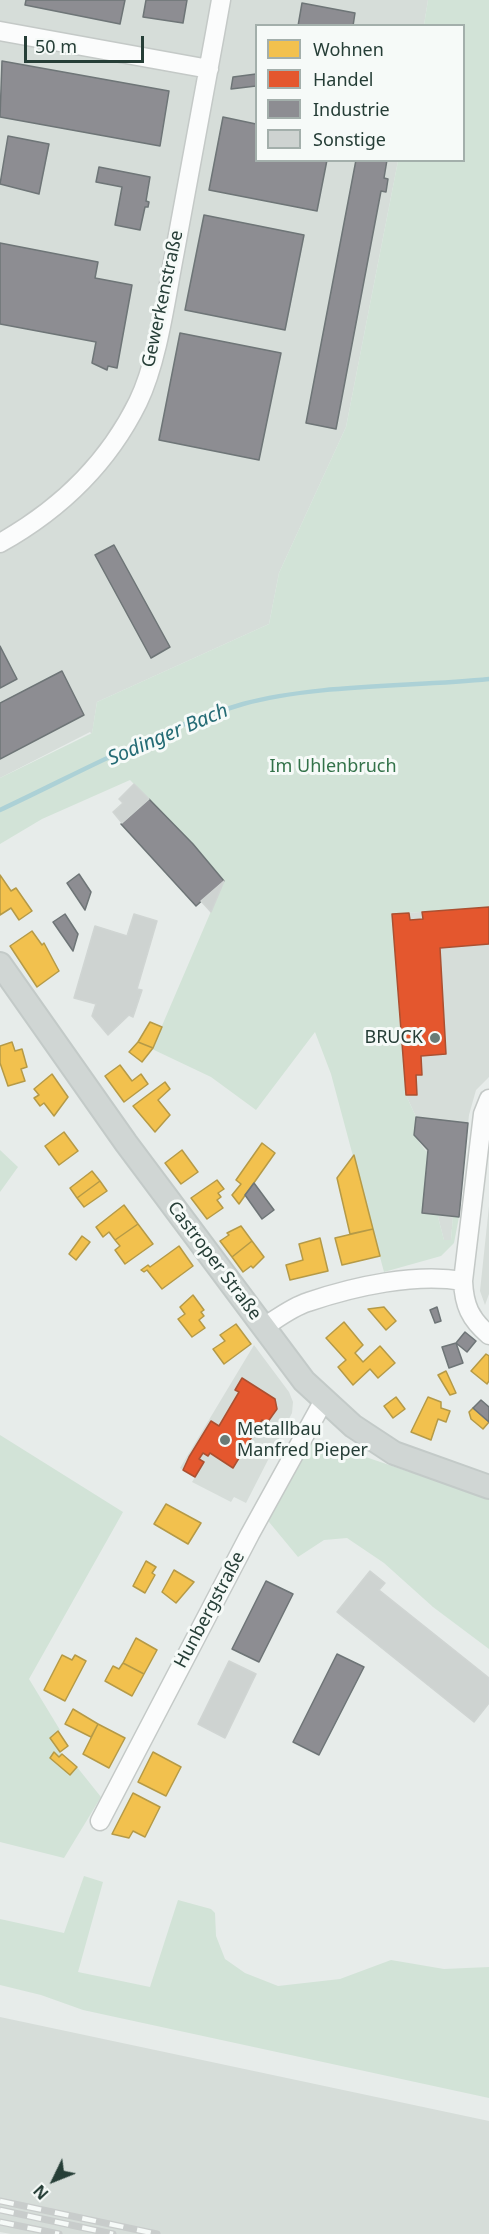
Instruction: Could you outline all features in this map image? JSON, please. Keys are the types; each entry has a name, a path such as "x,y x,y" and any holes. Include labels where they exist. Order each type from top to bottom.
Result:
{"main road":[{"name":"Castroper Straße","path":"0,964 126,1143 304,1380 353,1426 394,1453 489,1487"}],"street":[{"name":"Gewerkenstraße","path":"0,543 27,528 72,493 109,449 139,401 160,334 221,0"},
{"path":"0,31 208,69"},
{"path":"489,1099 483,1114 463,1281 464,1303 477,1325 489,1335"},
{"path":"264,1327 307,1302 407,1278 442,1278 463,1281"},
{"name":"Hunbergstraße","path":"100,1821 250,1534 324,1401"}],"shaded area":[{"path":"0,0 428,0 424,24 255,24 255,162 398,162 346,427 279,573 269,624 97,702 92,734 90,732 0,778 0,553 10,548 0,531"},
{"path":"489,907 489,1077 476,1090 469,1115 459,1217 453,1217 451,1240 444,1240 438,1217 422,1213 426,1150 414,1135 416,1117 406,1095 392,914"},
{"path":"489,1206 489,1294 485,1305 480,1291"},
{"path":"254,1345 289,1392 293,1402 292,1413 246,1503 234,1497 231,1502 192,1482 195,1477 180,1468"},
{"path":"0,2017 489,2121 489,2234 11,2234 0,2232"}],"green space":[{"name":"Im Uhlenbruch","path":"428,0 489,0 489,907 392,914 406,1095 416,1117 414,1135 428,1154 422,1213 441,1215 438,1217 444,1240 451,1240 453,1216 459,1217 454,1243 441,1256 384,1272 331,1074 315,1032 256,1110 211,1077 152,1049 224,881 193,844 130,780 42,819 0,844 0,778 92,733 97,702 269,624 279,573 346,427 398,162 465,162 465,24 424,24"},
{"path":"0,1150 18,1167 0,1192"},
{"path":"0,1435 123,1512 29,1679 60,1730 50,1738 62,1754 59,1757 54,1752 51,1758 69,1774 77,1767 101,1797 64,1858 0,1842"},
{"path":"314,1440 321,1442 319,1447 349,1457 351,1452 489,1499 489,1649 433,1607 384,1563 347,1538 324,1540 298,1557 269,1522 268,1512 308,1442"},
{"path":"84,1876 103,1882 78,1972 150,1987 178,1900 211,1909 215,1913 216,1936 225,1959 245,1973 278,1986 340,1979 391,1960 444,1969 489,1967 489,2098 83,2010 41,1995 0,1985 0,1919 64,1933"}],"building: Wohnen":[{"path":"0,875 11,891 16,888 32,911 19,920 11,908 0,915"},
{"path":"32,931 42,945 44,943 59,971 37,987 10,946"},
{"path":"150,1022 162,1027 153,1048 138,1042"},
{"path":"12,1042 15,1051 22,1049 27,1067 21,1069 25,1081 8,1086 0,1063 0,1046"},
{"path":"138,1042 153,1048 142,1062 129,1052"},
{"path":"120,1065 132,1081 141,1074 148,1084 124,1102 105,1076"},
{"path":"52,1074 68,1097 54,1116 44,1103 40,1106 34,1098 39,1095 34,1089"},
{"path":"165,1082 170,1089 158,1100 170,1115 155,1132 133,1106"},
{"path":"64,1132 78,1151 59,1165 45,1146"},
{"path":"262,1143 275,1153 239,1204 232,1195 241,1184 236,1180"},
{"path":"182,1150 198,1172 181,1184 165,1163"},
{"path":"354,1155 373,1229 350,1234 337,1178"},
{"path":"92,1171 100,1181 77,1198 70,1188"},
{"path":"217,1180 224,1189 218,1193 221,1197 217,1200 223,1208 207,1219 191,1198"},
{"path":"100,1181 107,1191 84,1207 77,1198"},
{"path":"124,1205 138,1224 115,1240 109,1232 103,1237 96,1227"},
{"path":"138,1224 153,1244 125,1264 115,1250 120,1246 115,1240"},
{"path":"241,1226 252,1241 232,1257 220,1241 229,1235 227,1233"},
{"path":"373,1229 380,1256 342,1265 335,1238"},
{"path":"82,1236 90,1242 76,1260 69,1254"},
{"path":"320,1238 328,1271 290,1280 286,1265 303,1260 299,1244"},
{"path":"252,1241 264,1257 253,1268 251,1266 243,1272 232,1257"},
{"path":"179,1246 193,1266 162,1289 147,1270 144,1272 141,1270 148,1265 150,1267"},
{"path":"193,1295 204,1310 201,1312 204,1316 199,1320 205,1328 192,1337 178,1319 185,1314 180,1307"},
{"path":"384,1307 396,1321 386,1330 368,1309"},
{"path":"344,1322 363,1345 355,1353 363,1362 380,1346 395,1363 378,1378 370,1369 353,1385 338,1367 346,1360 326,1338"},
{"path":"236,1324 251,1344 224,1364 213,1349 225,1341 220,1335"},
{"path":"486,1354 489,1356 487,1384 471,1371"},
{"path":"446,1371 456,1393 450,1395 438,1375"},
{"path":"396,1397 405,1409 393,1418 384,1406"},
{"path":"428,1397 441,1402 441,1408 450,1411 446,1422 438,1419 431,1440 411,1432"},
{"path":"473,1408 489,1422 483,1429 471,1419 469,1412"},
{"path":"166,1504 201,1523 188,1544 154,1524"},
{"path":"146,1561 156,1567 152,1573 155,1575 145,1593 133,1586"},
{"path":"174,1570 194,1582 176,1603 162,1592"},
{"path":"136,1638 157,1650 144,1674 123,1663"},
{"path":"62,1655 72,1660 75,1655 86,1661 65,1701 44,1690"},
{"path":"123,1663 144,1674 132,1696 105,1681 113,1666 119,1669"},
{"path":"73,1709 98,1724 91,1737 65,1724"},
{"path":"98,1724 125,1738 109,1768 83,1754"},
{"path":"58,1731 68,1746 60,1752 50,1738"},
{"path":"54,1752 59,1757 62,1754 77,1767 70,1775 50,1758"},
{"path":"153,1752 181,1767 166,1796 138,1782"},
{"path":"133,1793 160,1807 145,1837 133,1831 129,1838 112,1834"}],"building: Handel":[{"path":"489,907 489,944 440,948 446,1054 421,1056 422,1075 416,1075 417,1095 406,1095 392,914 409,913 410,920 423,919 422,912"},
{"name":"Metallbau Manfred Pieper","path":"242,1378 275,1399 277,1409 267,1423 262,1420 233,1468 210,1453 208,1456 203,1453 199,1459 204,1462 195,1477 183,1470 189,1457 211,1421 219,1426 239,1392 235,1390"}],"building: Industrie":[{"path":"26,0 125,0 120,24 25,5"},
{"path":"146,0 187,0 183,23 143,17"},
{"path":"302,3 355,13 353,24 298,24"},
{"path":"2,61 169,91 160,146 0,117"},
{"path":"255,74 255,86 231,89 233,77"},
{"path":"223,117 255,124 255,162 327,162 317,211 209,190"},
{"path":"8,136 49,144 39,194 0,184"},
{"path":"356,162 387,162 384,178 388,179 386,192 381,191 336,429 306,423"},
{"path":"99,167 150,177 146,201 149,202 148,207 145,207 140,230 115,225 122,187 96,182"},
{"path":"204,215 304,235 285,330 185,310"},
{"path":"0,243 98,262 95,278 132,285 117,368 108,366 107,370 92,363 96,342 0,324"},
{"path":"180,333 281,353 259,460 159,440"},
{"path":"114,545 170,647 151,658 95,555"},
{"path":"0,646 17,679 0,688"},
{"path":"62,671 84,715 0,759 0,703"},
{"path":"149,799 193,844 224,881 196,906 121,824"},
{"path":"79,874 91,892 85,910 67,883"},
{"path":"65,914 78,934 73,951 53,922"},
{"path":"416,1117 468,1123 459,1217 422,1213 428,1150 414,1135"},
{"path":"254,1183 274,1210 262,1219 245,1195"},
{"path":"437,1307 441,1321 435,1323 430,1310"},
{"path":"465,1332 476,1341 467,1352 456,1343"},
{"path":"456,1343 463,1363 449,1368 442,1347"},
{"path":"481,1400 489,1407 489,1422 473,1408"},
{"path":"266,1581 293,1594 259,1662 232,1649"},
{"path":"337,1654 364,1667 319,1755 293,1742"}],"building: Sonstige":[{"path":"134,784 149,799 122,823 113,812 123,803 119,799"},
{"path":"224,881 211,912 201,901"},
{"path":"134,914 157,921 137,989 142,990 133,1017 129,1015 108,1035 92,1016 96,1004 74,998 95,926 127,936"},
{"path":"370,1571 385,1583 379,1590 489,1678 489,1703 474,1722 337,1612"},
{"path":"229,1661 256,1674 225,1738 198,1724"}],"waterway":[{"name":"Sodinger Bach","path":"0,810 150,738 243,704 333,689 489,679"}],"railway":[{"path":"0,2201 157,2234"},
{"path":"0,2210 113,2234"},
{"path":"0,2222 59,2234"}],"place":[{"name":"BRUCK","path":"435,1038"},
{"name":"Metallbau Manfred Pieper","path":"225,1440"}]}
